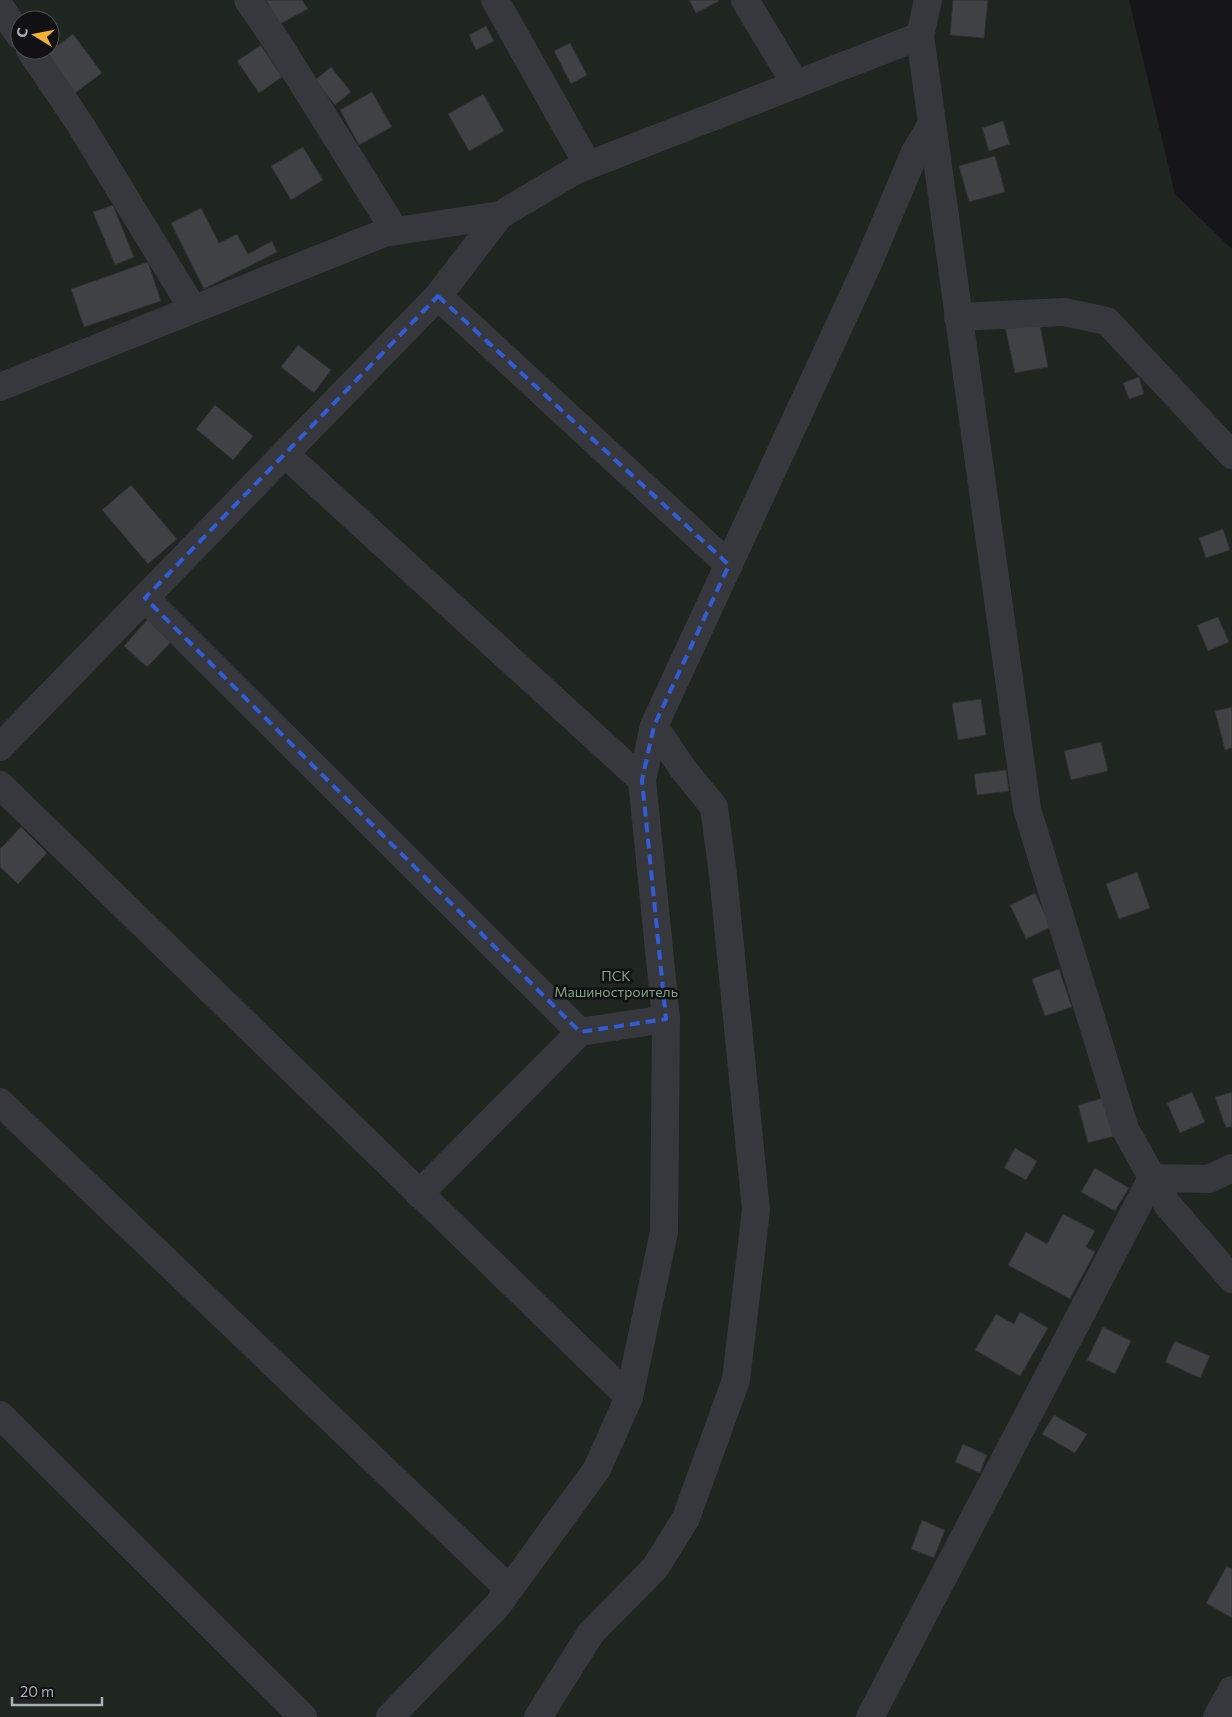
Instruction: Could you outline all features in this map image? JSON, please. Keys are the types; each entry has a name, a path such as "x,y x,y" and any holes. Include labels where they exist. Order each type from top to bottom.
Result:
{"street":[{"path":"248,0 282,50 395,231"},
{"path":"495,0 588,165"},
{"path":"745,0 796,85"},
{"path":"928,0 920,36 1027,809 1125,1129 1167,1204 1232,1279"},
{"path":"0,7 10,22"},
{"path":"0,748 438,296 500,215 576,170 920,36"},
{"path":"37,60 80,124 193,309"},
{"path":"390,1717 497,1606 596,1469 629,1397 664,1232 666,1019 642,780 654,726 870,259 915,152 932,124"},
{"path":"0,387 384,233 500,215"},
{"path":"438,296 729,565"},
{"path":"958,317 1064,312 1107,321 1232,455"},
{"path":"285,454 642,780"},
{"path":"145,598 580,1032"},
{"path":"538,1717 591,1633 655,1568 686,1518 736,1380 739,1362 756,1210 721,856 714,807 683,769 654,726"},
{"path":"0,785 629,1397"},
{"path":"419,1194 580,1032 666,1019"},
{"path":"0,1102 509,1589"},
{"path":"1152,1178 1210,1179 1232,1168"},
{"path":"870,1717 1152,1178"},
{"path":"0,1415 303,1717"},
{"path":"1217,1717 1232,1690"}],"highlighted area":[{"path":"438,296 729,565 654,726 642,780 666,1019 580,1032 145,598"}],"green space":[{"name":"ПСК Машиностроитель","path":"0,0 1129,0 1175,194 1232,249 1232,1717 0,1717"}],"building":[{"path":"266,0 302,0 308,9 280,24"},
{"path":"689,0 718,0 719,1 696,13"},
{"path":"953,0 988,0 984,38 950,35"},
{"path":"486,26 494,41 476,50 469,35"},
{"path":"73,34 102,73 75,93 50,60 60,60 60,44"},
{"path":"570,43 587,75 571,84 554,51"},
{"path":"261,45 282,77 259,93 237,61"},
{"path":"331,67 351,92 335,105 315,80"},
{"path":"372,92 392,127 359,145 340,110"},
{"path":"483,94 504,131 469,151 448,114"},
{"path":"1003,121 1010,144 989,151 982,128"},
{"path":"303,147 323,180 291,200 271,166"},
{"path":"995,156 1005,192 969,202 959,166"},
{"path":"113,205 134,257 115,265 93,212"},
{"path":"201,208 219,243 237,234 248,254 272,241 277,252 204,289 171,223"},
{"path":"148,262 161,301 84,327 71,289"},
{"path":"1039,320 1048,367 1015,373 1005,327"},
{"path":"298,345 331,370 314,393 281,367"},
{"path":"1139,377 1144,394 1129,399 1123,383"},
{"path":"215,405 253,436 233,460 196,429"},
{"path":"131,485 177,539 148,564 102,510"},
{"path":"1223,529 1230,550 1206,558 1199,538"},
{"path":"1218,617 1229,642 1208,651 1197,625"},
{"path":"148,619 172,641 147,667 124,646"},
{"path":"981,699 986,735 958,740 952,703"},
{"path":"1232,707 1232,748 1225,750 1215,711"},
{"path":"1101,742 1108,771 1071,780 1064,751"},
{"path":"1006,770 1009,791 977,795 974,774"},
{"path":"21,827 47,853 18,884 0,867 0,849"},
{"path":"1137,872 1150,908 1119,919 1106,884"},
{"path":"1035,893 1051,927 1026,939 1010,905"},
{"path":"1059,969 1072,1007 1045,1016 1032,979"},
{"path":"1192,1092 1205,1122 1180,1133 1167,1103"},
{"path":"1232,1092 1232,1126 1226,1128 1215,1097"},
{"path":"1107,1097 1118,1135 1088,1143 1078,1105"},
{"path":"1015,1148 1037,1161 1026,1180 1004,1168"},
{"path":"1095,1168 1129,1188 1115,1211 1081,1192"},
{"path":"1063,1214 1095,1231 1086,1247 1095,1252 1070,1299 1008,1265 1026,1232 1047,1244"},
{"path":"1020,1312 1048,1328 1020,1376 975,1350 996,1314 1014,1324"},
{"path":"1103,1327 1131,1341 1115,1374 1087,1360"},
{"path":"1175,1341 1210,1356 1200,1378 1165,1362"},
{"path":"1054,1415 1087,1434 1075,1453 1042,1434"},
{"path":"963,1444 987,1455 980,1473 955,1462"},
{"path":"922,1520 945,1530 934,1558 911,1549"},
{"path":"1227,1566 1232,1569 1232,1618 1206,1603"}]}
